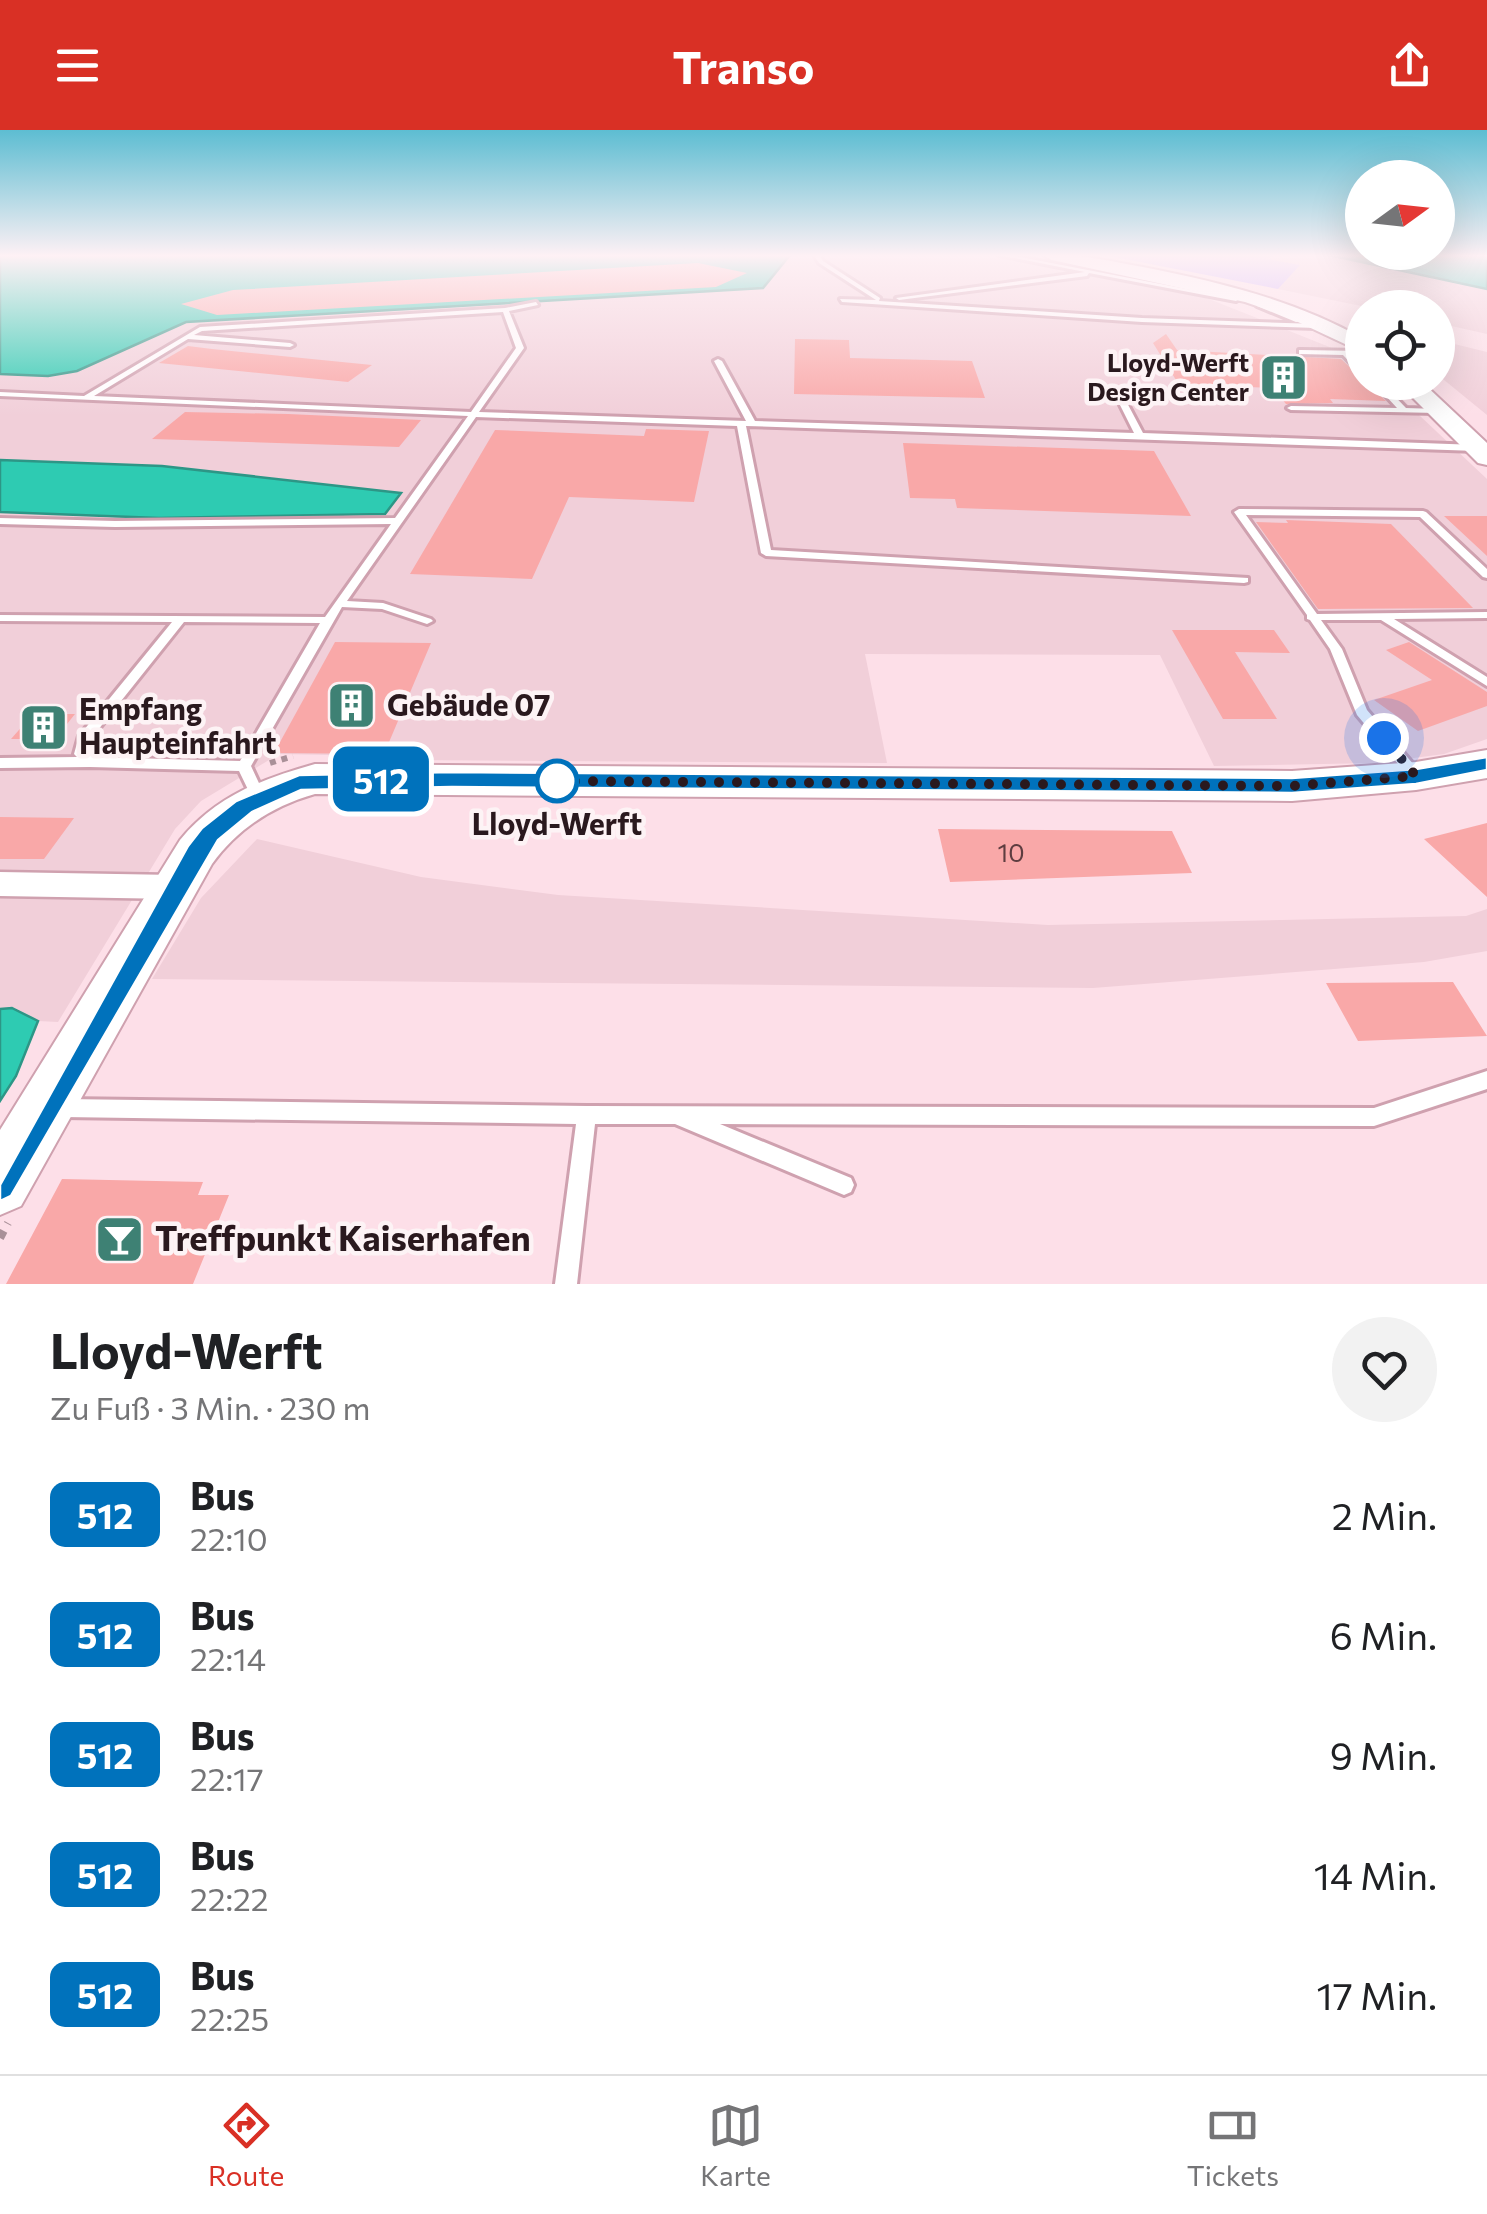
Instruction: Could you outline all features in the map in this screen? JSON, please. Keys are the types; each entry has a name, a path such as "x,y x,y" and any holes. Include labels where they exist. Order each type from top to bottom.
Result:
{"main road":[{"path":"1281,309 1322,326 1345,343"},
{"path":"1426,400 1482,452"},
{"path":"4,1204 45,1108 175,886 251,782 1292,786 1416,776 1487,764"}],"street":[{"path":"0,884 175,886"}],"lane":[{"path":"85,398 200,329 511,309"},
{"path":"982,309 1142,320 1322,326"},
{"path":"0,762 90,762 251,782 328,620 520,348 505,310"},
{"path":"189,336 290,345"},
{"path":"1302,352 1345,350"},
{"path":"718,361 747,423 766,553 1244,580"},
{"path":"0,394 472,417 1139,434 1482,452"},
{"path":"1121,399 1139,434"},
{"path":"1395,400 1405,410"},
{"path":"1291,408 1438,412"},
{"path":"1416,776 1361,712 1336,649 1239,512 1423,514 1487,575"},
{"path":"0,521 397,521"},
{"path":"339,604 382,606 427,621"},
{"path":"1312,617 1487,615"},
{"path":"0,618 328,620"},
{"path":"1384,618 1487,682"},
{"path":"90,762 81,754 84,739 182,619"},
{"path":"45,1108 587,1115 1374,1116 1487,1080"},
{"path":"566,1284 587,1115"},
{"path":"674,1115 844,1185"}],"path":[{"path":"0,1238 4,1204"}],"shaded area":[{"path":"0,309 409,309 186,322 77,371 48,376 0,374"},
{"name":"Lloyd-Werft","path":"409,309 1234,309 1345,351 1345,400 1403,400 1487,479 1487,739 1444,754 1376,763 1214,766 1160,655 865,654 887,763 408,760 279,754 201,801 175,829 58,1022 38,1021 12,1008 0,1009 0,374 48,376 77,371 186,322"},
{"path":"1455,309 1487,309 1487,334 1455,327"},
{"path":"1455,344 1487,352 1487,415 1455,389"},
{"path":"0,460 162,466 401,493 385,514 159,518 0,512"},
{"path":"257,839 421,877 558,895 1048,925 1466,916 1487,909 1487,951 1424,962 1093,988 152,979 201,898"},
{"path":"12,1008 38,1021 16,1076 0,1101 0,1009"}],"building":[{"path":"197,309 327,309 217,315"},
{"name":"Lloyd-Werft Design Center","path":"1166,334 1177,350 1341,359 1345,363 1345,400 1286,404 1273,388 1203,385 1215,402 1189,401 1153,343"},
{"path":"795,339 849,340 850,358 972,361 985,398 794,394"},
{"path":"188,346 372,365 348,382 159,363"},
{"path":"185,412 421,420 399,447 152,439"},
{"path":"646,429 709,431 694,502 569,497 532,579 410,574 495,430 644,436"},
{"path":"903,443 1154,451 1191,516 957,508 955,499 910,498"},
{"path":"1444,516 1487,516 1487,556"},
{"path":"1286,520 1391,524 1473,608 1318,609 1256,522 1288,523"},
{"path":"1172,630 1274,630 1290,653 1235,652 1277,719 1223,719"},
{"name":"Gebäude 07","path":"335,642 431,643 384,754 274,753"},
{"path":"1409,642 1487,692 1487,706 1418,731 1374,700 1432,680 1386,650"},
{"name":"Empfang Haupteinfahrt","path":"33,714 75,714 55,739 11,739"},
{"path":"0,817 74,818 44,859 0,859"},
{"path":"1487,823 1487,897 1424,839"},
{"path":"938,829 1172,831 1192,873 950,882"},
{"path":"1453,982 1487,1036 1358,1041 1326,983"},
{"name":"Treffpunkt Kaiserhafen","path":"62,1179 203,1182 198,1195 229,1195 193,1284 6,1284"}],"bus line":[{"name":"512","path":"0,1185 196,852 210,834 244,806 299,782 452,779 1292,786 1416,776 1487,764"}],"place":[{"name":"Lloyd-Werft Design Center","path":"1284,377"},
{"name":"Gebäude 07","path":"352,706"},
{"name":"Empfang Haupteinfahrt","path":"44,727"},
{"name":"Lloyd-Werft","path":"557,781"},
{"name":"Treffpunkt Kaiserhafen","path":"120,1239"}],"route":[{"path":"557,781 548,781 1292,786 1416,776 1384,738"}]}
